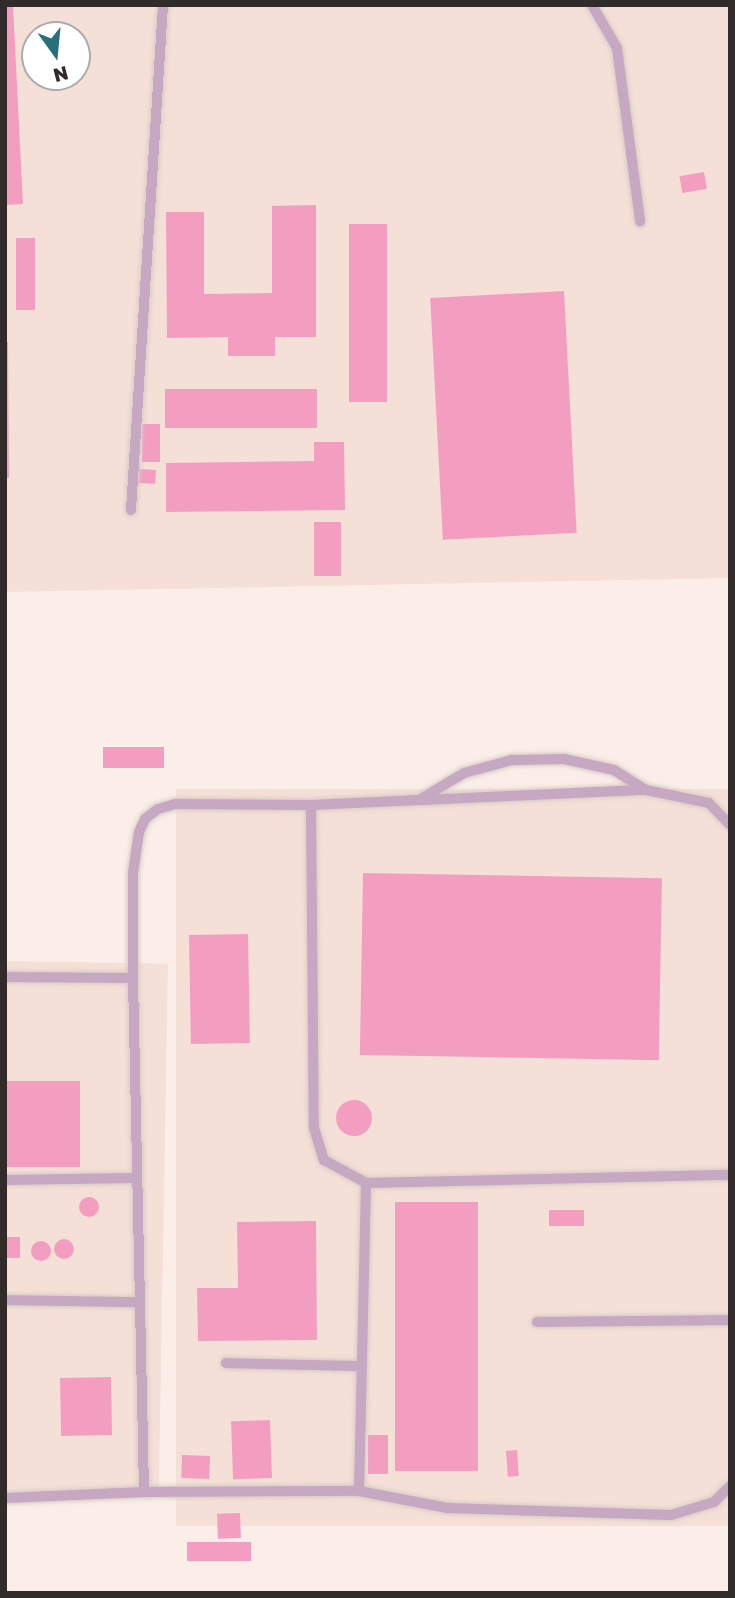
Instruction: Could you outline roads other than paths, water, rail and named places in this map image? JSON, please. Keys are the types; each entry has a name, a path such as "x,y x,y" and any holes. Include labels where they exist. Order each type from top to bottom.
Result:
{"lane":[{"path":"131,510 163,5"},
{"path":"592,5 617,48 640,220"},
{"path":"419,800 464,773 512,760 564,760 614,770 646,790"},
{"path":"144,1492 135,1178 133,873 145,820 176,804 311,805 646,790 709,803 730,825"},
{"path":"311,805 314,1128 324,1160 366,1183 730,1175"},
{"path":"5,977 133,978"},
{"path":"5,1180 135,1178"},
{"path":"359,1491 366,1183"},
{"path":"5,1300 138,1302"},
{"path":"537,1322 730,1320"},
{"path":"226,1363 362,1366"},
{"path":"5,1498 144,1492 359,1491 447,1508 671,1515 714,1502 730,1486"}]}
